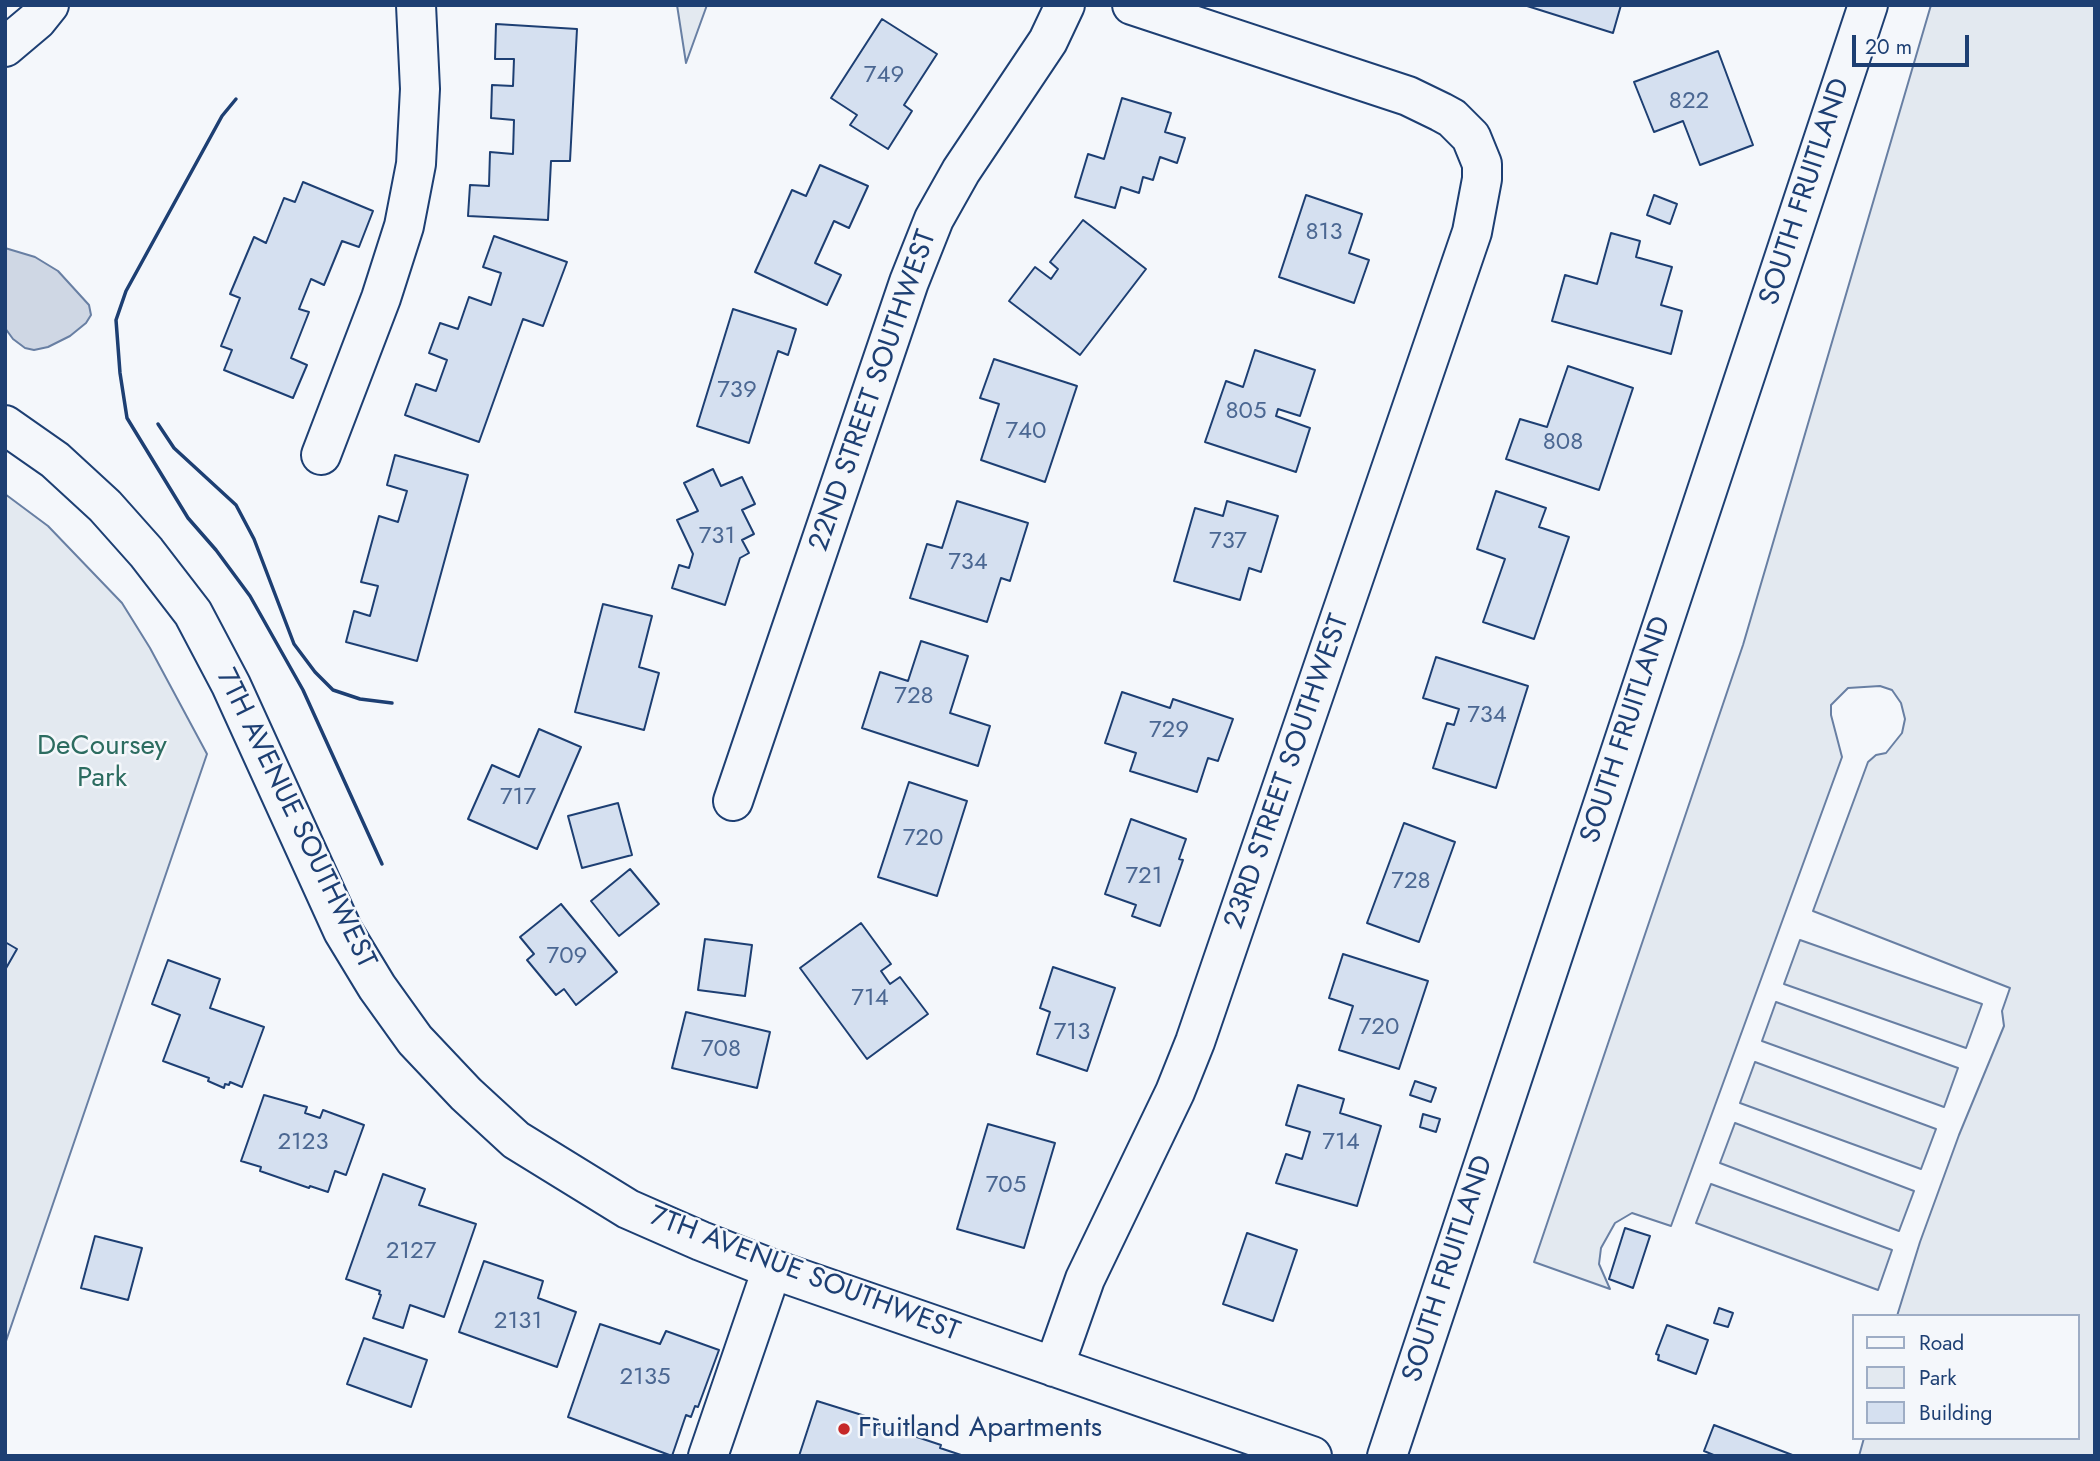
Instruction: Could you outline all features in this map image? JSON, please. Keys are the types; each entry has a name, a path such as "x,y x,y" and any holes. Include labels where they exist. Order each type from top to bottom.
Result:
{"street":[{"path":"5,47 37,20 49,5"},
{"path":"321,455 381,298 404,226 416,164 420,89 416,5"},
{"name":"22ND STREET SOUTHWEST","path":"733,801 909,282 934,219 961,171 1048,41 1065,5"},
{"name":"23RD STREET SOUTHWEST","path":"1054,1367 1085,1279 1175,1092 1195,1042 1472,232 1481,196 1482,164 1478,151 1462,127 1441,112 1408,96 1132,5"},
{"name":"SOUTH FRUITLAND","path":"1395,1454 1868,5"},
{"name":"7TH AVENUE SOUTHWEST","path":"5,425 55,460 105,506 146,552 192,613 231,685 343,930 377,988 415,1040 466,1094 516,1139 576,1179 628,1209 701,1241 772,1269 1312,1456"},
{"path":"708,1456 772,1269"}],"green space":[{"path":"677,5 707,5 686,63"},
{"path":"1931,5 2095,5 2095,1456 1859,1456 1863,1440 2079,1440 2079,1314 1898,1314 1920,1242 1959,1135 2004,1026 2002,1011 2010,988 1813,911 1868,762 1876,755 1886,753 1902,733 1905,719 1901,703 1892,690 1880,686 1848,688 1831,705 1842,757 1671,1226 1632,1213 1615,1223 1601,1248 1599,1264 1610,1289 1534,1262 1743,645"},
{"name":"DeCoursey Park","path":"5,494 48,526 122,603 150,648 207,754 5,1344"},
{"path":"1800,940 1982,1004 1966,1048 1784,984"},
{"path":"1776,1002 1958,1068 1944,1107 1762,1041"},
{"path":"1755,1062 1936,1129 1921,1169 1740,1103"},
{"path":"1735,1123 1914,1191 1899,1231 1720,1163"},
{"path":"1711,1184 1892,1250 1878,1290 1696,1223"}],"shaded area":[{"path":"5,248 35,257 58,271 89,305 91,315 86,323 70,336 48,347 34,350 25,348 13,339 5,328"}],"building":[{"path":"1524,5 1621,5 1613,33"},
{"path":"882,19 937,54 904,105 912,111 888,149 850,125 857,115 831,98"},
{"path":"496,24 577,29 570,161 551,161 548,220 468,216 470,185 489,186 490,152 513,154 514,120 491,118 492,85 513,86 514,59 495,59"},
{"path":"1718,51 1753,145 1700,165 1683,121 1654,132 1634,82"},
{"path":"1122,98 1171,113 1165,132 1185,138 1177,163 1160,157 1153,180 1143,177 1139,193 1121,187 1115,208 1075,197 1088,154 1104,159"},
{"path":"820,165 868,186 849,228 834,221 815,263 841,275 827,305 755,272 792,190 806,196"},
{"path":"303,182 373,211 359,247 342,241 324,285 311,279 299,309 309,312 291,358 307,365 293,398 224,370 232,350 221,346 240,298 230,294 254,237 266,243 284,198 295,202"},
{"path":"1306,195 1362,214 1349,253 1369,260 1354,303 1279,277"},
{"path":"1654,195 1677,204 1670,224 1647,215"},
{"path":"1083,220 1146,269 1080,355 1009,301 1035,267 1051,279 1058,269 1050,262"},
{"path":"1611,233 1640,241 1636,257 1672,267 1661,305 1682,311 1671,354 1552,321 1565,275 1597,284"},
{"path":"494,236 567,262 543,326 523,319 479,442 405,415 416,384 436,391 447,360 429,353 440,323 458,329 469,297 491,305 501,273 483,267"},
{"path":"733,309 796,329 788,355 778,351 749,443 697,426"},
{"path":"1255,350 1315,370 1300,416 1278,409 1276,416 1310,428 1296,472 1205,442 1226,381 1243,387"},
{"path":"994,359 1077,386 1045,482 981,460 999,404 980,398"},
{"path":"1568,366 1633,388 1599,490 1506,459 1520,419 1547,427"},
{"path":"395,455 468,475 417,661 346,642 354,611 370,616 378,586 361,582 379,516 398,522 407,491 387,485"},
{"path":"713,469 721,486 742,477 755,504 742,510 754,534 742,540 749,553 740,558 725,605 672,588 679,565 689,568 693,554 677,520 698,511 684,483"},
{"path":"1496,491 1546,508 1539,527 1569,537 1534,639 1483,622 1505,559 1477,549"},
{"path":"957,501 1028,523 1010,581 1001,578 987,622 910,598 927,544 942,548"},
{"path":"1227,501 1278,516 1261,572 1249,568 1240,600 1174,581 1195,508 1223,516"},
{"path":"603,604 652,616 639,667 659,673 644,730 575,712"},
{"path":"921,641 968,656 950,713 990,726 978,766 862,728 880,672 908,681"},
{"path":"1436,657 1528,686 1496,788 1433,768 1447,723 1454,725 1459,709 1423,698"},
{"path":"1122,692 1170,708 1173,699 1233,719 1218,761 1208,758 1197,792 1130,771 1136,753 1105,743"},
{"path":"539,729 581,747 537,849 468,819 492,765 519,777"},
{"path":"909,782 967,801 937,896 878,877"},
{"path":"618,803 632,855 582,868 568,816"},
{"path":"1131,819 1186,839 1179,859 1183,860 1160,926 1132,916 1136,905 1105,894"},
{"path":"1404,823 1455,842 1419,942 1367,923"},
{"path":"630,869 659,904 619,936 591,901"},
{"path":"561,904 617,972 576,1005 564,989 556,995 527,960 534,954 520,937"},
{"path":"861,923 891,964 881,971 890,984 900,977 928,1014 867,1059 800,968"},
{"path":"705,939 752,945 745,996 698,990"},
{"path":"5,942 17,949 5,970"},
{"path":"1343,954 1428,981 1399,1069 1339,1050 1353,1006 1329,998"},
{"path":"168,960 220,979 210,1008 264,1027 242,1087 230,1082 229,1085 225,1084 224,1088 208,1081 209,1078 163,1061 180,1015 152,1004"},
{"path":"1053,967 1115,988 1087,1071 1037,1054 1050,1012 1040,1008"},
{"path":"686,1012 770,1032 757,1088 672,1068"},
{"path":"1415,1081 1436,1088 1431,1102 1410,1095"},
{"path":"1298,1085 1344,1099 1340,1113 1381,1126 1357,1206 1276,1183 1286,1154 1302,1159 1310,1132 1286,1125"},
{"path":"264,1095 307,1107 305,1113 320,1118 323,1110 364,1125 346,1175 335,1171 328,1192 260,1171 261,1167 241,1161"},
{"path":"1423,1114 1440,1119 1436,1132 1420,1127"},
{"path":"988,1124 1055,1143 1024,1248 957,1229"},
{"path":"383,1174 425,1189 419,1205 476,1224 444,1317 410,1305 403,1328 373,1318 380,1291 346,1279"},
{"path":"1625,1228 1650,1236 1633,1288 1609,1279"},
{"path":"1247,1233 1297,1250 1273,1321 1223,1304"},
{"path":"95,1236 142,1248 128,1300 81,1288"},
{"path":"484,1261 543,1281 538,1298 576,1312 557,1367 459,1332"},
{"path":"1719,1308 1733,1313 1728,1327 1714,1323"},
{"path":"600,1324 660,1344 666,1331 719,1350 698,1407 695,1406 691,1417 686,1415 672,1456 568,1417"},
{"path":"1667,1325 1708,1340 1696,1374 1658,1360 1659,1355 1656,1354"},
{"path":"364,1338 427,1360 411,1407 347,1384"},
{"name":"Fruitland Apartments","path":"817,1401 878,1420 876,1427 895,1434 896,1430 964,1456 799,1456"},
{"path":"1714,1425 1795,1456 1716,1456 1704,1451"}],"wall":[{"path":"236,99 222,116 126,291 116,320 127,418 188,518 250,596 303,690 382,864"},
{"path":"158,424 174,448 236,505 254,539 294,644 315,672 333,690 360,699 392,703"}],"place":[{"name":"Fruitland Apartments","path":"844,1429"}]}
